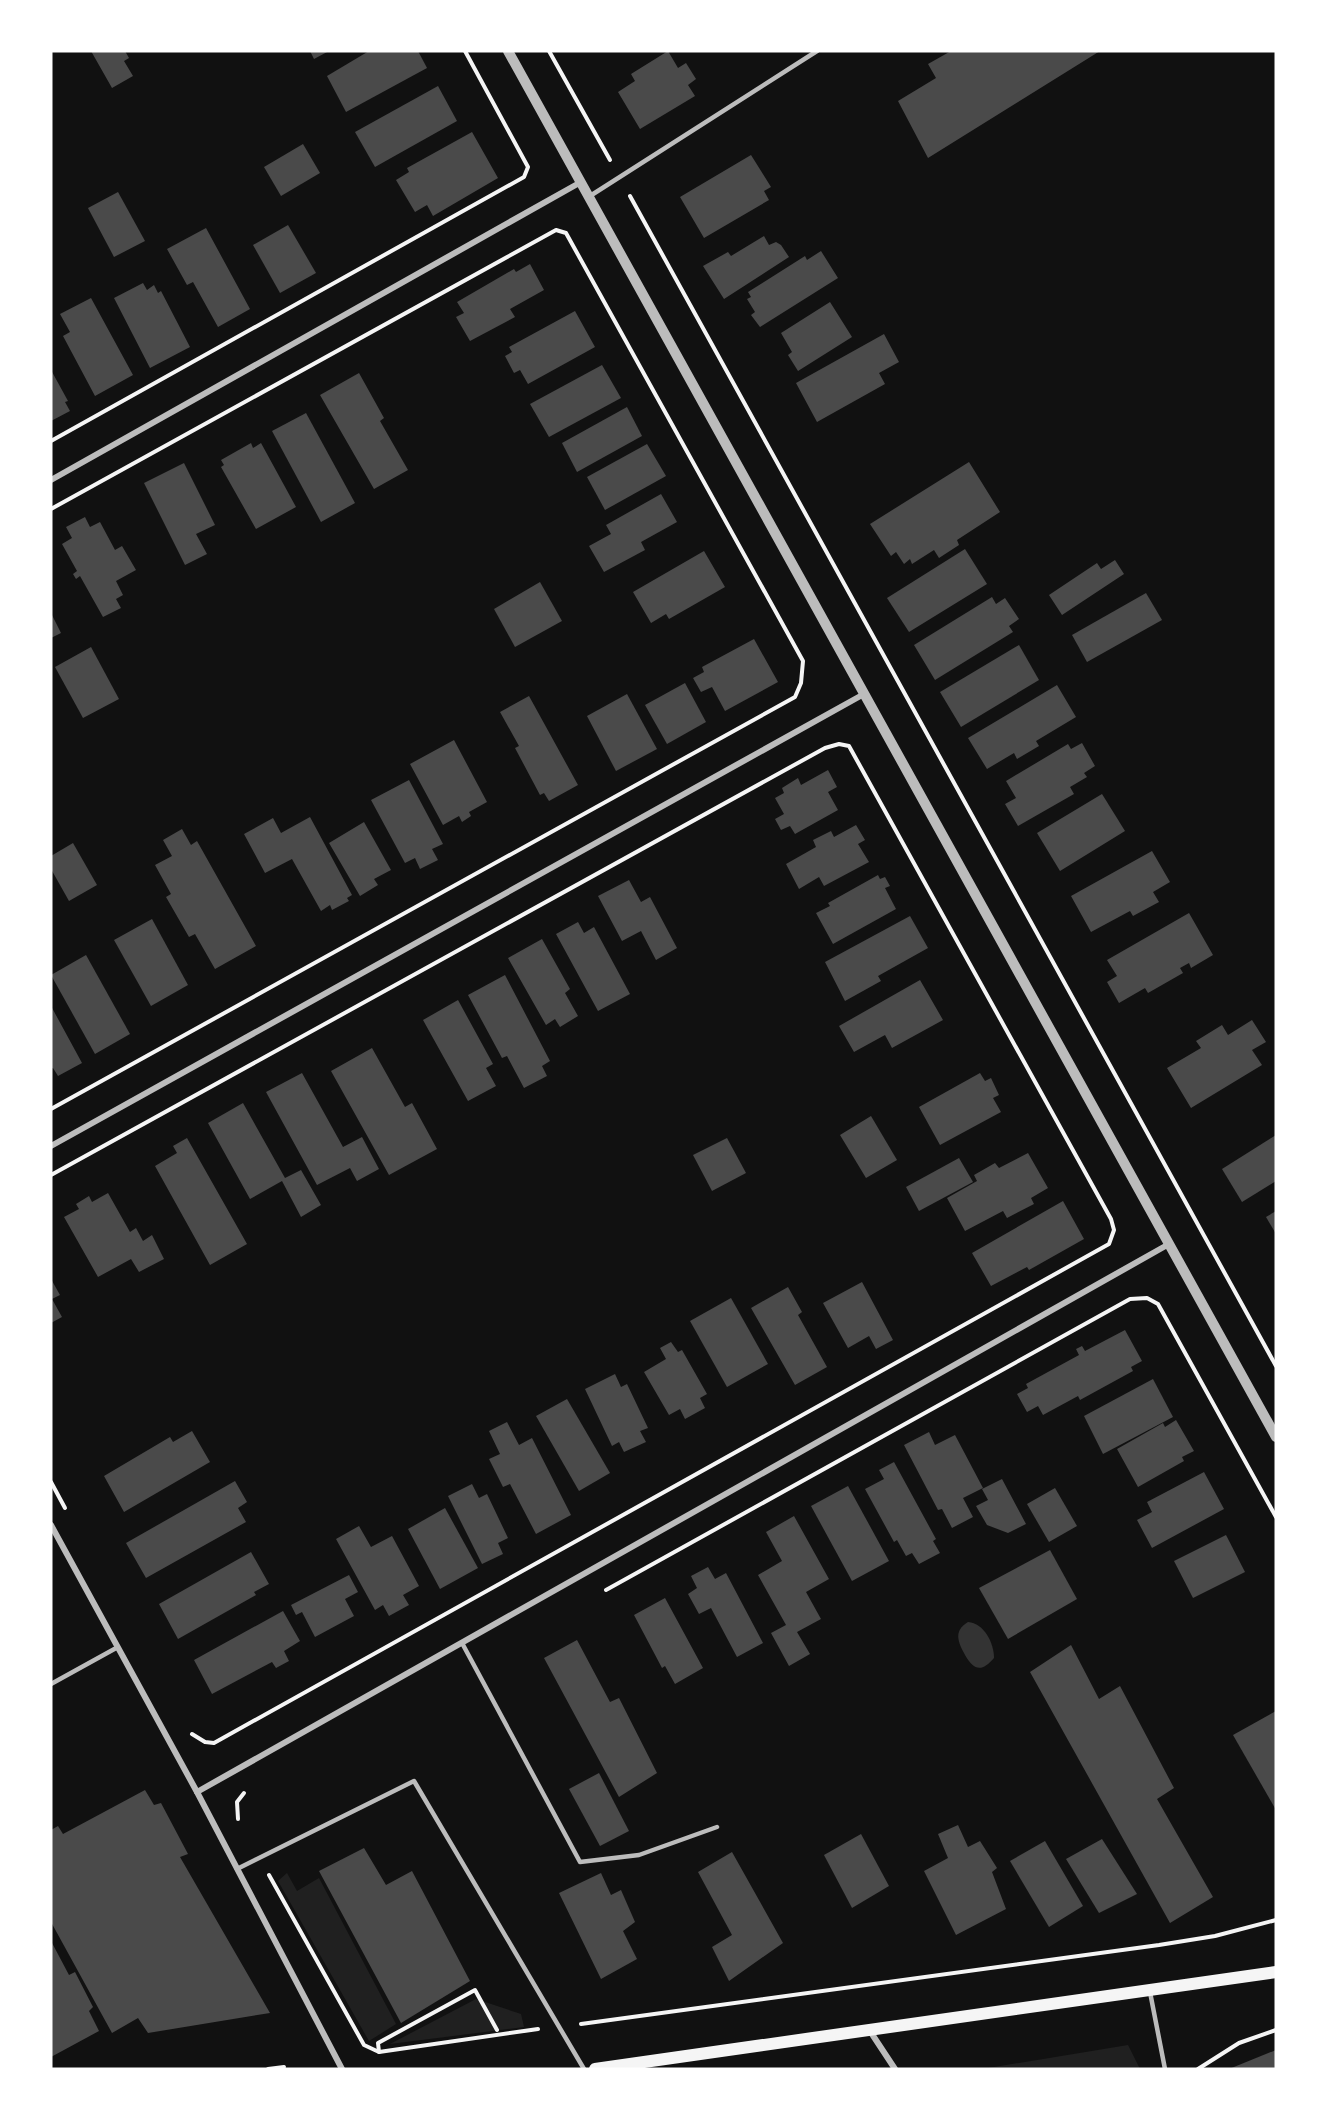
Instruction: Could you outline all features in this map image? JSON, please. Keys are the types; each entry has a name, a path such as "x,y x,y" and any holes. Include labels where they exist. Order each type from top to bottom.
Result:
{"main road":[{"path":"596,2069 1276,1972"}],"street":[{"path":"508,51 1276,1437"},
{"path":"51,480 581,182"},
{"path":"51,1146 864,694"},
{"path":"197,1792 1170,1244"},
{"path":"51,1525 197,1792 342,2069"},
{"path":"870,2031 895,2069"}],"lane":[{"path":"588,198 817,51"},
{"path":"462,1643 580,1862 639,1855 717,1827"},
{"path":"51,1684 118,1647"},
{"path":"237,1869 414,1781 584,2069"},
{"path":"1150,1990 1165,2069"}],"path":[{"path":"51,441 524,177 528,167 465,51"},
{"path":"549,51 1276,1365"},
{"path":"51,509 556,230 566,233 803,661 801,683 795,697 51,1109"},
{"path":"51,1175 825,748 839,744 849,746 1111,1219 1114,1230 1108,1244 214,1743"},
{"path":"599,1594 1130,1299 1147,1298 1158,1304 1276,1516"},
{"path":"246,1789 237,1802 237,1817 364,2045 379,2052 1159,1945 1215,1935 1276,1920"},
{"path":"379,2052 378,2043 475,1990 497,2030"},
{"path":"1198,2069 1239,2043 1276,2030"},
{"path":"268,2069 284,2067"}],"shaded area":[{"path":"968,1622 974,1623 983,1630 992,1646 994,1658 986,1666 975,1667 965,1655 959,1641 960,1629"},
{"path":"287,1873 297,1891 319,1878 396,2024 369,2041 278,1881"},
{"path":"476,1999 521,2014 524,2027 390,2044"},
{"path":"1128,2045 1140,2069 982,2069"}],"building":[{"path":"91,51 125,51 129,58 124,61 133,76 112,88"},
{"path":"310,51 329,51 314,59"},
{"path":"369,51 418,51 427,68 346,112 327,76"},
{"path":"668,51 678,68 686,63 696,79 688,85 695,96 640,129 618,92 635,81 631,74"},
{"path":"951,51 1100,51 928,158 898,101 936,78 928,64"},
{"path":"438,86 457,121 375,167 355,132"},
{"path":"472,132 498,178 433,216 427,205 415,212 396,180 409,172 407,168"},
{"path":"303,144 320,173 281,196 264,167"},
{"path":"751,155 771,187 764,191 769,200 704,238 680,197"},
{"path":"118,192 145,241 114,257 88,208"},
{"path":"288,225 316,273 280,293 253,245"},
{"path":"206,228 250,309 218,327 193,282 187,285 167,249"},
{"path":"764,236 769,245 776,242 781,245 789,257 724,299 703,266 728,252 731,256"},
{"path":"821,251 838,278 760,327 751,315 755,312 747,299 751,297 748,292 805,256 807,260"},
{"path":"530,264 544,290 510,309 515,317 470,341 456,317 464,313 457,302 514,269 516,272"},
{"path":"143,283 147,290 154,285 158,293 161,291 190,347 150,368 114,298"},
{"path":"91,298 133,375 95,396 63,336 70,332 60,314"},
{"path":"830,302 852,337 798,371 788,355 792,352 781,333"},
{"path":"575,311 595,347 528,384 520,370 514,373 505,356 512,352 509,347"},
{"path":"884,334 899,362 879,373 885,384 817,422 796,383"},
{"path":"602,365 621,398 549,437 530,404"},
{"path":"51,370 68,401 65,402 70,411 51,421"},
{"path":"359,373 384,418 380,421 408,470 374,489 320,395"},
{"path":"627,407 642,436 577,472 562,443"},
{"path":"306,413 355,503 321,522 272,431"},
{"path":"251,443 253,448 261,443 296,507 256,529 221,467 224,465 221,460"},
{"path":"647,444 666,476 605,510 587,477"},
{"path":"969,462 1000,512 957,540 959,545 939,558 934,550 912,564 910,559 904,564 896,552 891,556 870,524"},
{"path":"184,463 215,525 196,534 207,554 185,565 144,483"},
{"path":"661,494 677,522 641,542 645,550 604,572 589,546 611,534 606,525"},
{"path":"85,517 90,527 100,522 115,550 122,546 136,570 116,581 123,595 116,599 121,608 103,617 80,576 76,579 73,574 77,571 62,544 72,538 66,527"},
{"path":"965,549 987,584 909,632 887,598"},
{"path":"704,551 725,587 669,619 666,614 651,623 633,592"},
{"path":"1115,560 1124,574 1062,615 1049,595 1097,563 1101,569"},
{"path":"540,582 562,621 515,647 494,609"},
{"path":"1146,593 1162,620 1087,662 1072,635"},
{"path":"992,597 996,604 1005,598 1019,619 1009,626 1013,632 935,680 914,645"},
{"path":"51,613 61,633 51,638"},
{"path":"754,639 778,682 725,711 712,687 701,692 693,678 704,672 702,667"},
{"path":"1019,645 1039,680 961,727 940,692"},
{"path":"91,647 119,699 83,718 55,667"},
{"path":"685,683 706,722 667,744 645,705"},
{"path":"1057,685 1076,717 1036,741 1039,746 1017,759 1014,753 987,769 968,738"},
{"path":"627,694 657,749 616,771 587,716"},
{"path":"529,696 578,785 549,801 544,793 540,795 515,748 519,746 500,712"},
{"path":"454,740 487,802 469,812 471,816 462,822 459,816 443,825 410,764"},
{"path":"1082,743 1095,766 1084,773 1087,777 1070,787 1074,794 1018,826 1005,804 1016,798 1006,781 1068,744 1071,749"},
{"path":"828,770 837,787 828,792 838,810 795,834 790,826 781,830 775,819 784,814 775,798 784,793 782,788 798,778 801,785"},
{"path":"409,780 443,844 432,849 438,860 420,869 415,858 405,863 371,800"},
{"path":"1102,794 1125,831 1060,871 1037,833"},
{"path":"310,817 352,895 347,898 349,901 332,910 330,905 321,911 292,859 265,873 244,834 273,818 281,833"},
{"path":"364,822 391,870 374,879 378,885 360,896 329,843"},
{"path":"856,825 865,840 858,844 869,862 824,886 819,877 799,889 786,864 816,847 813,840 831,831 834,837"},
{"path":"182,829 191,845 197,841 256,946 215,969 195,934 189,937 166,897 171,894 155,865 172,856 163,840"},
{"path":"73,843 97,885 69,901 51,869 51,856"},
{"path":"1152,851 1170,882 1153,892 1159,902 1133,916 1130,911 1091,932 1071,896"},
{"path":"878,875 880,879 885,877 890,886 885,888 896,909 833,944 816,913 830,906 828,903"},
{"path":"629,880 641,902 650,897 677,948 656,960 641,931 622,941 598,896"},
{"path":"1189,913 1213,955 1191,968 1189,963 1180,968 1183,973 1148,993 1145,988 1119,1003 1107,982 1117,976 1107,960"},
{"path":"910,916 928,948 878,976 881,981 845,1001 825,962"},
{"path":"152,919 188,985 151,1006 114,940"},
{"path":"578,922 584,933 594,927 630,994 598,1011 556,934"},
{"path":"542,939 570,989 565,993 578,1016 560,1027 555,1019 546,1025 508,958"},
{"path":"86,955 130,1034 95,1054 51,975"},
{"path":"505,975 550,1061 542,1066 547,1076 524,1088 507,1056 502,1058 468,995"},
{"path":"920,980 943,1020 892,1048 885,1035 854,1052 839,1026"},
{"path":"458,1000 493,1064 486,1068 496,1086 468,1101 423,1020"},
{"path":"51,1006 82,1063 58,1076 53,1068 51,1069"},
{"path":"1252,1020 1266,1042 1252,1050 1262,1065 1191,1108 1167,1068 1201,1048 1196,1041 1222,1025 1228,1035"},
{"path":"372,1048 405,1107 412,1103 437,1149 389,1175 331,1071"},
{"path":"302,1073 343,1147 362,1137 379,1169 357,1181 350,1168 317,1185 266,1092"},
{"path":"980,1073 985,1081 991,1078 999,1095 993,1098 1001,1112 940,1145 919,1107"},
{"path":"243,1103 285,1178 301,1170 321,1205 301,1217 282,1181 250,1199 208,1123"},
{"path":"871,1116 897,1160 866,1178 840,1135"},
{"path":"1276,1135 1276,1181 1242,1202 1222,1169"},
{"path":"187,1138 247,1244 210,1265 155,1166 177,1153 173,1146"},
{"path":"727,1138 746,1173 712,1191 693,1155"},
{"path":"1028,1153 1048,1188 1031,1198 1034,1204 1007,1218 1003,1211 965,1231 947,1198 977,1181 974,1175 995,1163 999,1168"},
{"path":"959,1158 973,1182 919,1211 906,1187"},
{"path":"108,1193 130,1232 136,1228 143,1241 152,1235 164,1259 139,1272 131,1259 98,1277 64,1217 79,1209 76,1204 89,1196 92,1202"},
{"path":"1063,1201 1084,1239 1029,1270 1027,1267 991,1286 972,1253"},
{"path":"1276,1211 1276,1234 1266,1217"},
{"path":"51,1279 60,1295 52,1299 62,1317 51,1323"},
{"path":"862,1282 893,1340 876,1349 869,1336 848,1348 823,1303"},
{"path":"788,1287 802,1312 798,1315 827,1367 795,1385 751,1308"},
{"path":"731,1298 768,1364 727,1387 690,1321"},
{"path":"1125,1330 1142,1361 1131,1367 1133,1371 1080,1400 1078,1396 1043,1415 1038,1406 1027,1412 1017,1394 1028,1388 1026,1384 1079,1355 1076,1349 1082,1346 1085,1351"},
{"path":"671,1342 678,1352 682,1350 707,1394 700,1398 705,1408 685,1419 680,1409 669,1415 644,1372 666,1359 660,1348"},
{"path":"615,1374 621,1387 627,1384 648,1428 640,1431 646,1442 624,1452 619,1442 612,1446 585,1389"},
{"path":"1153,1379 1173,1417 1103,1454 1084,1416"},
{"path":"567,1399 610,1473 579,1491 536,1416"},
{"path":"1176,1420 1194,1451 1182,1457 1184,1461 1138,1487 1117,1449 1163,1423 1165,1427"},
{"path":"507,1422 519,1445 532,1438 571,1515 536,1534 510,1484 503,1487 489,1459 500,1454 489,1431"},
{"path":"192,1431 210,1462 124,1512 104,1476 170,1437 173,1442"},
{"path":"929,1432 935,1445 955,1435 983,1488 963,1498 973,1517 952,1528 942,1509 938,1510 904,1445"},
{"path":"894,1462 936,1539 933,1541 940,1553 919,1564 912,1553 906,1556 897,1540 894,1542 865,1489 884,1479 879,1470"},
{"path":"1204,1472 1224,1509 1152,1548 1137,1520 1152,1512 1147,1502"},
{"path":"1002,1479 1026,1524 1008,1533 987,1525 976,1506 988,1500 982,1489"},
{"path":"235,1481 247,1502 238,1508 246,1522 146,1578 126,1543"},
{"path":"472,1484 479,1498 487,1494 508,1538 498,1543 503,1554 482,1564 448,1496"},
{"path":"848,1486 889,1561 852,1581 811,1506"},
{"path":"1055,1488 1077,1526 1049,1542 1027,1504"},
{"path":"445,1508 478,1568 440,1589 408,1529"},
{"path":"794,1516 829,1579 806,1592 821,1619 797,1632 810,1654 789,1666 771,1633 786,1625 758,1575 782,1561 766,1532"},
{"path":"359,1526 371,1547 392,1536 419,1586 403,1595 409,1605 389,1616 383,1605 375,1610 336,1539"},
{"path":"1226,1535 1245,1572 1193,1598 1174,1561"},
{"path":"1050,1550 1077,1599 1008,1639 979,1588"},
{"path":"251,1552 269,1584 254,1592 256,1595 178,1639 159,1604"},
{"path":"708,1567 715,1579 726,1573 763,1643 737,1657 711,1608 699,1614 688,1594 697,1588 691,1576"},
{"path":"349,1575 358,1592 345,1599 354,1616 315,1637 302,1612 296,1615 291,1605"},
{"path":"665,1598 703,1668 675,1684 665,1666 662,1668 634,1615"},
{"path":"283,1611 300,1641 284,1651 289,1661 276,1668 272,1662 212,1694 194,1660"},
{"path":"577,1640 610,1702 619,1698 657,1773 619,1797 544,1658"},
{"path":"1071,1645 1099,1699 1120,1686 1174,1788 1157,1799 1213,1897 1170,1923 1030,1672"},
{"path":"1276,1711 1276,1810 1233,1735"},
{"path":"599,1773 629,1831 600,1846 569,1789"},
{"path":"145,1790 154,1805 161,1803 188,1854 180,1857 270,2013 148,2033 138,2018 112,2033 51,1922 51,1830 58,1826 63,1834"},
{"path":"958,1825 968,1847 980,1841 997,1868 992,1872 1006,1909 956,1935 924,1871 948,1858 938,1834"},
{"path":"861,1834 889,1886 852,1908 824,1855"},
{"path":"1102,1839 1137,1894 1099,1913 1066,1859"},
{"path":"1045,1841 1083,1906 1049,1927 1010,1861"},
{"path":"364,1848 386,1885 412,1871 470,1981 401,2023 319,1871"},
{"path":"732,1852 783,1943 729,1981 712,1947 732,1935 698,1872"},
{"path":"601,1873 611,1895 621,1890 635,1922 623,1931 637,1959 601,1979 559,1893"},
{"path":"51,1941 69,1975 75,1972 93,2007 89,2011 99,2031 51,2057"},
{"path":"1276,2050 1276,2069 1229,2069"}]}
